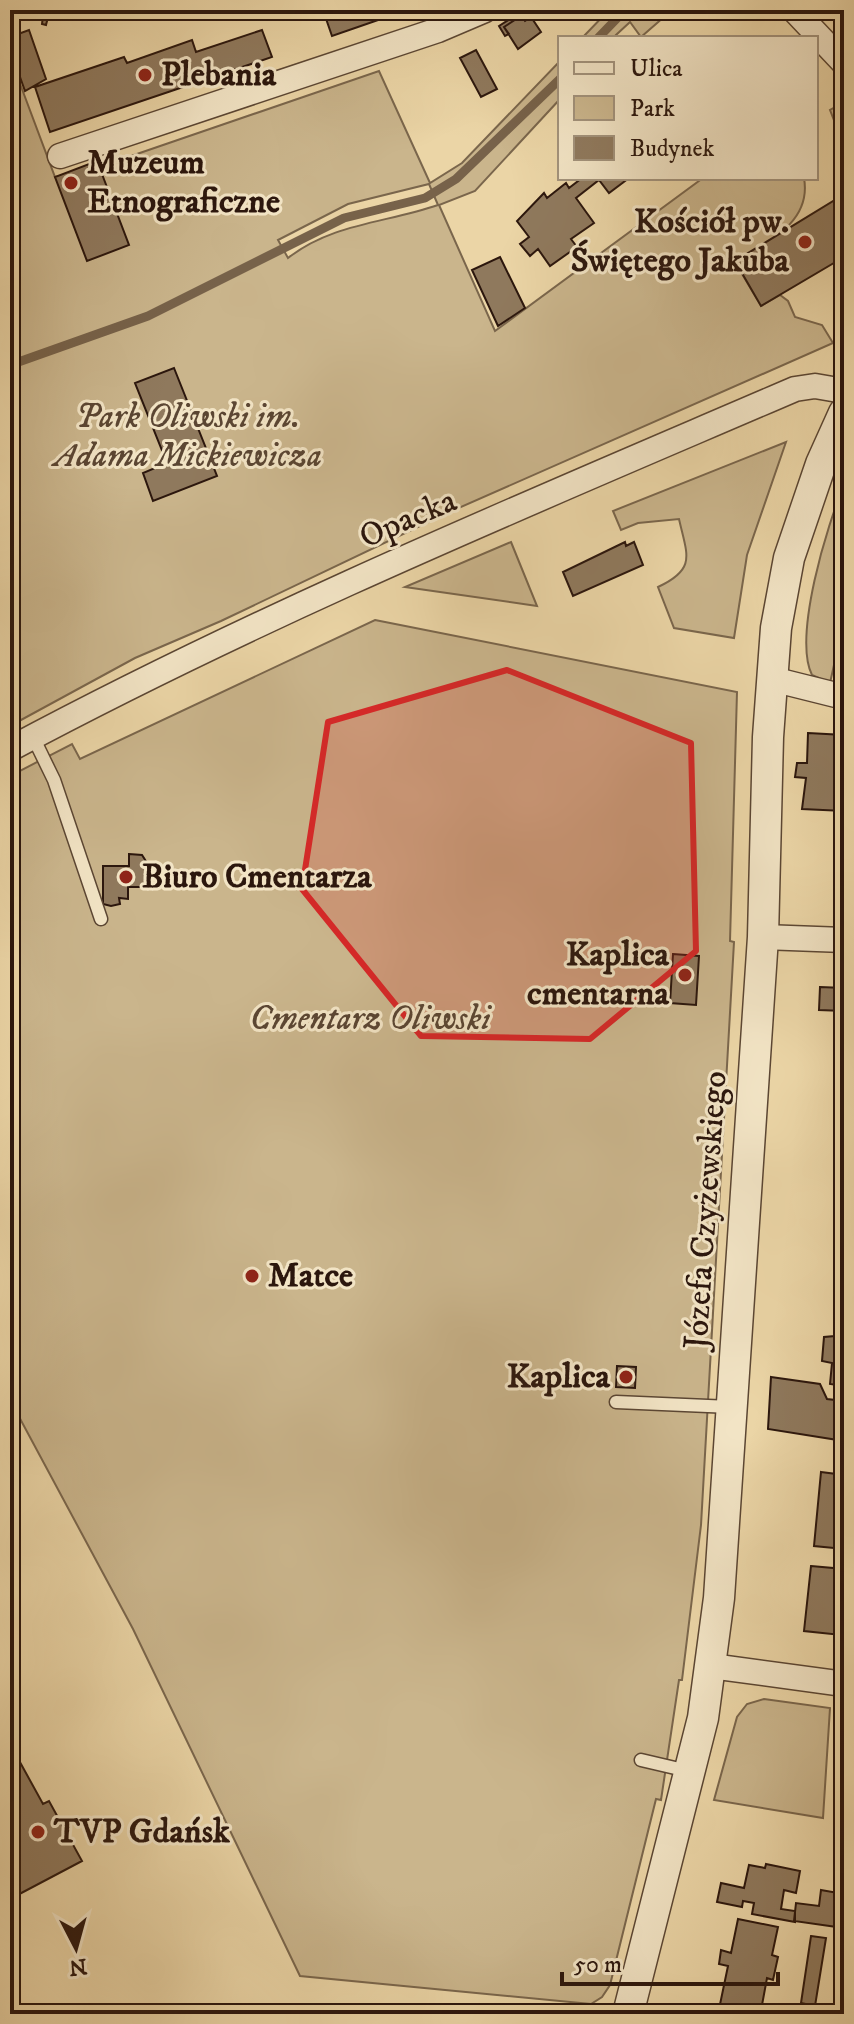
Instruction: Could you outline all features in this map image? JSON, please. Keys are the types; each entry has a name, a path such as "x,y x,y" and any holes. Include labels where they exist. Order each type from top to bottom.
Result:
{"street":[{"path":"60,156 438,30 485,10"},
{"path":"794,10 844,63"},
{"name":"Opacka","path":"10,749 144,678 332,589 795,389 815,386 844,391"},
{"name":"Józefa Czyżewskiego","path":"628,2014 691,1772 711,1666 719,1598 763,937 776,628 789,558 821,464 844,413"},
{"path":"772,679 844,697"},
{"path":"763,937 844,940"},
{"path":"711,1666 844,1684"}],"lane":[{"path":"33,737 54,780 101,919"},
{"path":"616,1402 731,1407"},
{"path":"641,1760 691,1772"}],"highlighted area":[{"path":"507,670 691,743 696,951 590,1039 421,1036 302,889 328,722"}],"green space":[{"path":"609,10 672,10 642,36 630,22 617,36 584,36"},
{"name":"Park Oliwski im. Adama Mickiewicza","path":"10,57 55,177 99,167 379,71 430,183 462,163 558,63 558,101 475,191 439,205 495,331 700,180 804,180 805,194 794,219 773,238 735,262 761,306 780,295 788,301 795,317 822,325 833,343 445,514 221,621 135,658 10,726","holes":["429,184 438,205 323,237 288,258 278,240 348,204"]},
{"path":"844,106 844,146 830,110"},
{"path":"786,442 747,555 734,638 674,628 658,587 679,574 684,567 686,552 679,519 638,523 621,530 613,511"},
{"path":"844,486 834,558 844,595 844,620 830,683 812,675 807,658 807,635 814,580"},
{"path":"511,542 537,606 405,587"},
{"name":"Cmentarz Oliwski","path":"375,620 737,692 730,941 734,942 701,1525 682,1680 679,1680 661,1800 656,1799 610,1985 602,1997 591,2004 300,1976 133,1629 10,1400 10,776 72,744 80,759"},
{"path":"764,1699 830,1708 823,1818 714,1800 737,1717 747,1704"}],"building":[{"path":"33,10 75,10 48,17 46,25 42,24 43,16"},
{"path":"323,10 407,10 332,36"},
{"path":"521,12 527,20 521,16 504,27 509,34 505,36 499,26"},
{"path":"521,16 525,21 531,17 541,32 518,49 504,27"},
{"path":"29,30 46,79 25,91 10,49 10,37"},
{"name":"Plebania","path":"262,30 272,57 50,132 35,87 124,57 127,63 192,40 196,52"},
{"path":"476,50 497,89 481,97 460,58"},
{"path":"97,161 129,245 87,261 55,177"},
{"path":"579,180 599,180 576,198 594,223 571,239 577,247 550,266 538,249 530,256 520,244 529,237 517,221 544,193 547,198 566,183 569,188"},
{"path":"599,180 626,180 609,193"},
{"name":"Kościół pw. Świętego Jakuba","path":"843,195 844,257 761,306 735,261"},
{"path":"500,257 525,308 498,326 472,270"},
{"path":"174,368 217,476 153,501 143,473 167,463 135,383"},
{"path":"625,542 626,546 634,542 643,565 573,596 563,572"},
{"path":"808,733 844,735 844,811 802,809 806,778 795,777 797,763 807,763"},
{"path":"840,829 844,830 844,878 840,877"},
{"name":"Biuro Cmentarza","path":"129,854 142,855 149,866 149,887 128,887 128,899 119,898 120,904 111,906 103,904 103,866 129,866"},
{"name":"Kaplica cmentarna","path":"673,954 699,956 696,1005 670,1003"},
{"path":"820,987 844,988 844,1011 819,1010"},
{"path":"837,1315 844,1316 844,1386 830,1384 832,1363 822,1361 824,1337 835,1336"},
{"name":"Kaplica","path":"617,1366 636,1367 635,1388 616,1387"},
{"path":"771,1377 820,1384 827,1399 844,1401 844,1441 768,1429"},
{"path":"821,1472 844,1475 844,1549 814,1546"},
{"path":"811,1566 844,1569 841,1635 804,1631"},
{"name":"TVP Gdańsk","path":"10,1744 43,1804 49,1801 82,1861 10,1899"},
{"path":"840,1827 844,1827 844,1858 836,1859"},
{"path":"766,1864 800,1871 796,1893 784,1890 781,1909 795,1911 795,1922 752,1914 754,1903 743,1901 742,1907 717,1902 721,1883 744,1888 749,1865 765,1868"},
{"path":"821,1890 844,1894 844,1928 794,1921 796,1903 819,1906"},
{"path":"738,1919 778,1927 772,1955 778,1957 773,1980 767,1978 762,2005 771,2007 769,2014 718,2014 728,1966 719,1964 721,1950 731,1953"},
{"path":"811,1936 826,1938 815,2006 801,2003"},
{"path":"295,2005 340,2014 294,2014"}],"waterway":[{"path":"600,36 625,10"},
{"path":"10,365 148,316 344,218 425,198 456,179 558,81"}],"place":[{"name":"Plebania","path":"145,75"},
{"name":"Muzeum Etnograficzne","path":"71,183"},
{"name":"Kościół pw. Świętego Jakuba","path":"805,242"},
{"name":"Biuro Cmentarza","path":"126,877"},
{"name":"Kaplica cmentarna","path":"685,975"},
{"name":"Matce","path":"252,1276"},
{"name":"Kaplica","path":"626,1377"},
{"name":"TVP Gdańsk","path":"38,1832"}]}
